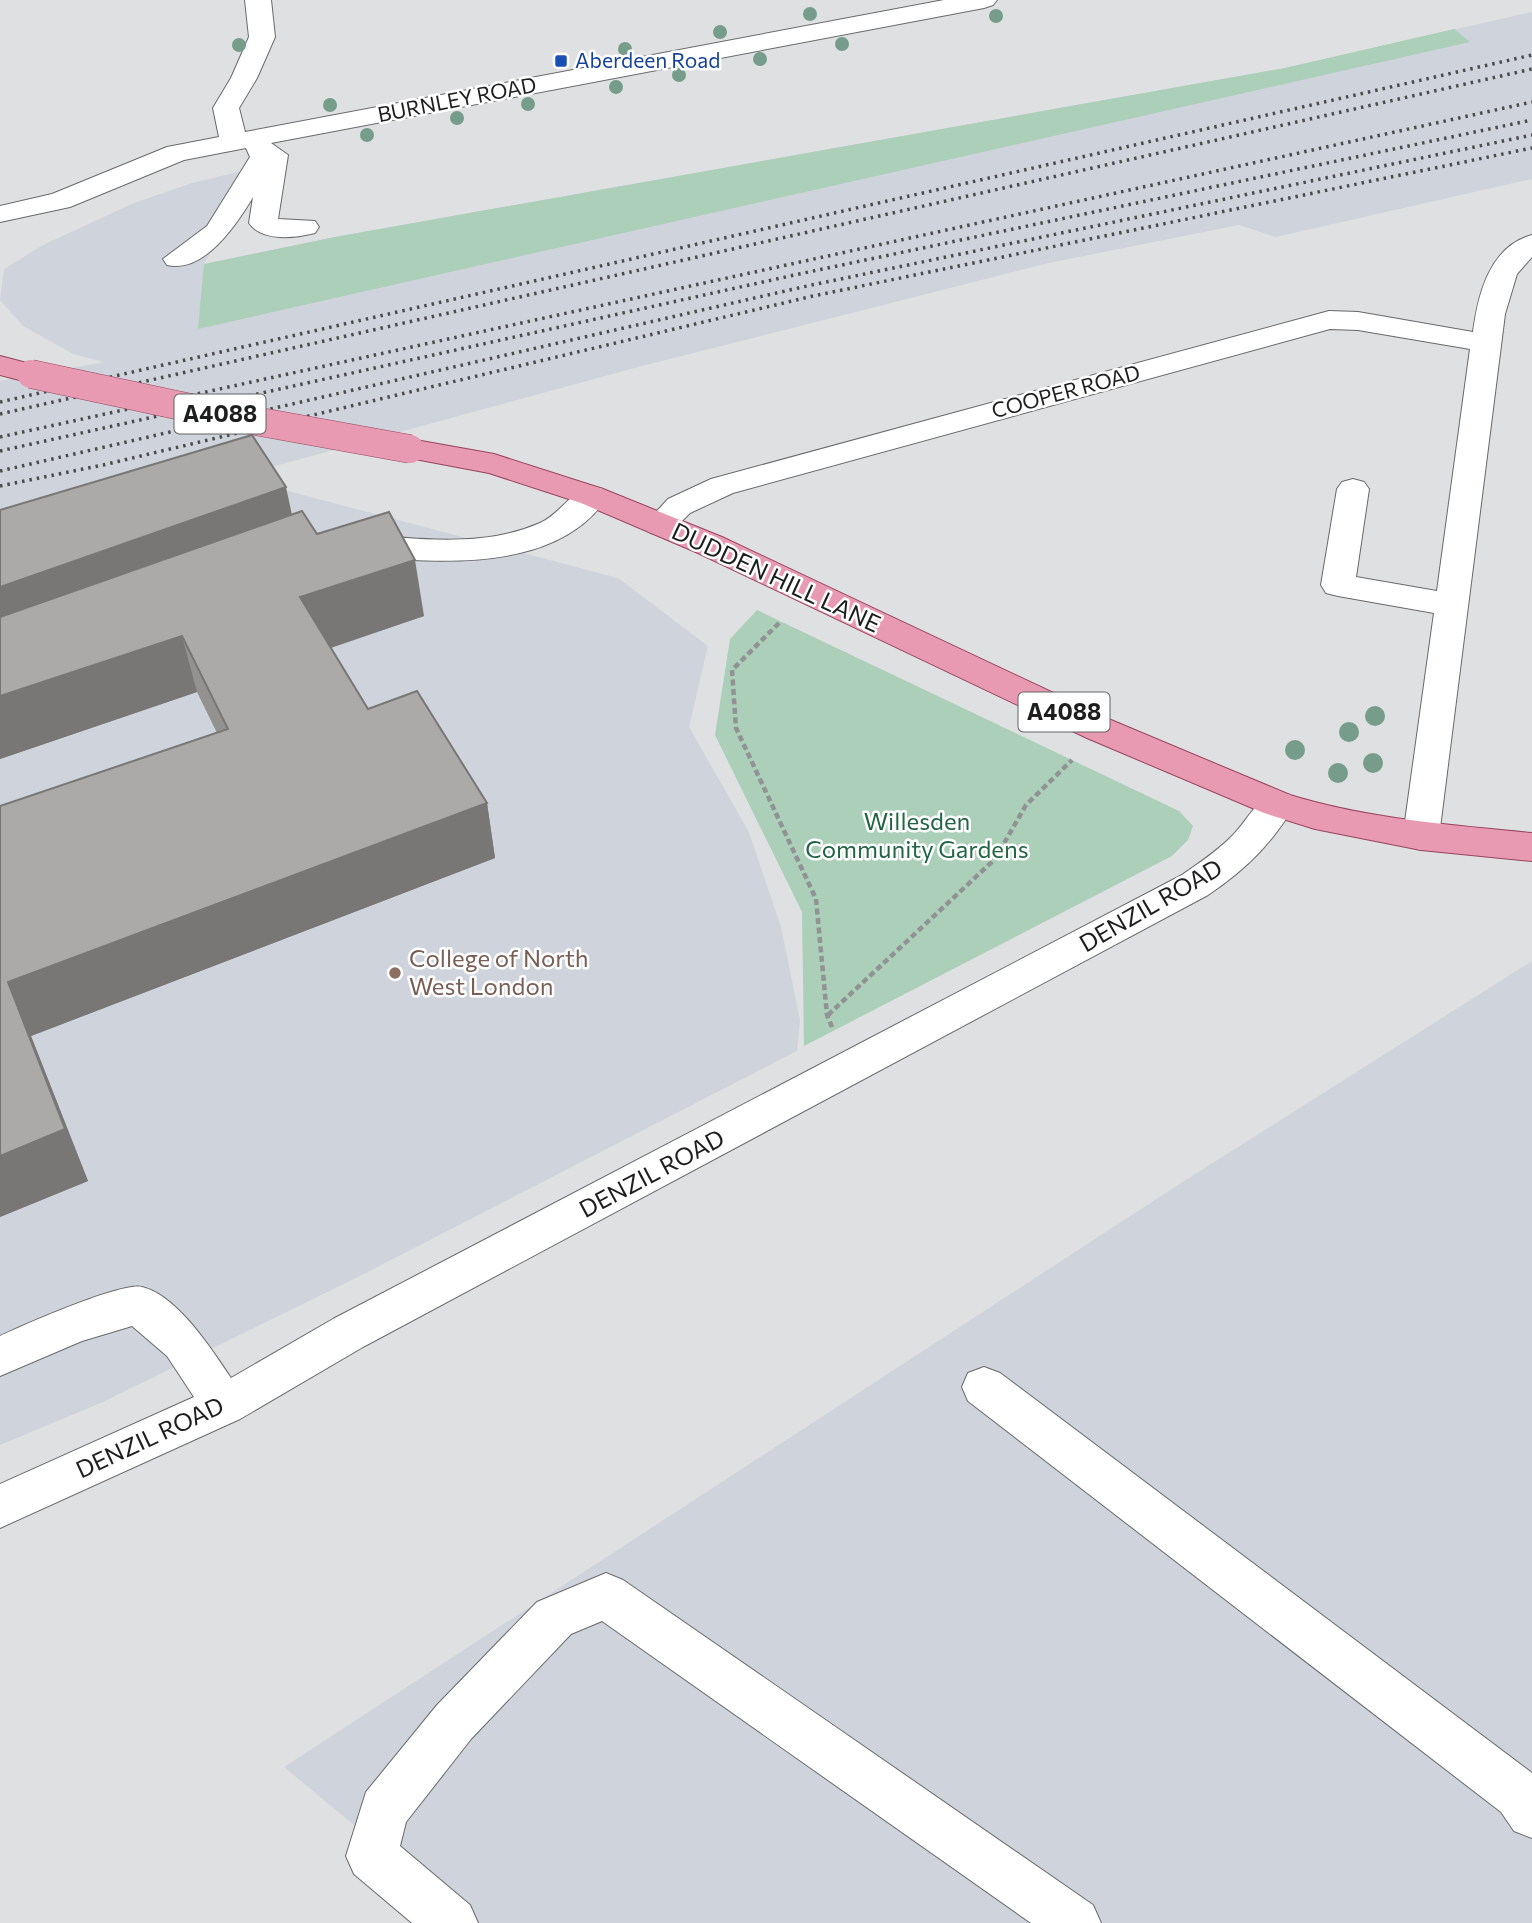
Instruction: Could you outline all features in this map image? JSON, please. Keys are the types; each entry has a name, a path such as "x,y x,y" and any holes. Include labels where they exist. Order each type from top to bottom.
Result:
{"main road":[{"name":"DUDDEN HILL LANE","path":"0,365 228,416 494,464 592,496 710,545 1099,729 1277,804 1315,816 1421,836 1532,847"}],"street":[{"path":"177,259 218,232 264,157 226,108 244,78 262,37 258,0"},
{"name":"BURNLEY ROAD","path":"0,214 60,201 177,153 984,0"},
{"path":"252,139 274,155 263,223 271,228 304,227"},
{"name":"BURNLEY ROAD","path":"0,235 41,216 60,201"},
{"path":"1421,836 1493,289 1517,252 1532,243"},
{"name":"COOPER ROAD","path":"660,525 680,506 722,486 1329,320 1358,321 1486,343"},
{"path":"1353,489 1338,585 1451,605"},
{"path":"325,548 338,544 468,550 521,540 556,528 592,496"},
{"name":"DENZIL ROAD","path":"0,1507 224,1405 348,1334 1195,885 1228,863 1249,843 1265,827 1277,804"},
{"path":"0,1356 74,1324 139,1305 181,1342 224,1405"},
{"path":"984,1387 1519,1794 1532,1813"},
{"path":"452,1923 372,1856 384,1810 454,1722 554,1618 606,1596 1075,1923"}],"path":[{"path":"787,614 732,670 736,728 816,899 827,1015 853,1068"},
{"path":"827,1015 995,859 1026,805 1076,756"}],"shaded area":[{"name":"College of North West London","path":"1532,12 1532,179 1276,237 1239,225 1049,263 642,366 235,477 618,578 708,646 689,727 749,832 781,927 800,1020 797,1051 360,1276 103,1402 0,1445 0,381 104,362 73,354 23,326 0,300 4,269 43,245 134,203 192,183 262,166 204,264 335,237 1285,68"},
{"path":"1532,961 1532,1923 472,1923 284,1767 1181,1183"}],"green space":[{"path":"1454,29 1470,42 198,329 204,264 335,237 1285,68"},
{"name":"Willesden Community Gardens","path":"757,610 1179,811 1193,826 1188,840 1172,856 804,1046 802,912 715,735 730,639"}],"building":[{"path":"252,435 286,487 0,587 0,510"},
{"path":"302,511 317,534 389,512 415,560 300,597 368,709 417,691 487,803 8,982 65,1129 0,1156 0,806 228,729 182,636 0,696 0,617"}],"railway":[{"path":"0,402 1532,55"},
{"path":"0,414 1532,69"},
{"path":"0,437 1532,102"},
{"path":"0,451 799,274 1532,120"},
{"path":"0,471 807,286 1532,135"},
{"path":"0,486 103,465 813,296 1532,148"}],"place":[{"name":"Aberdeen Road","path":"561,61"},
{"name":"College of North West London","path":"395,973"}]}
